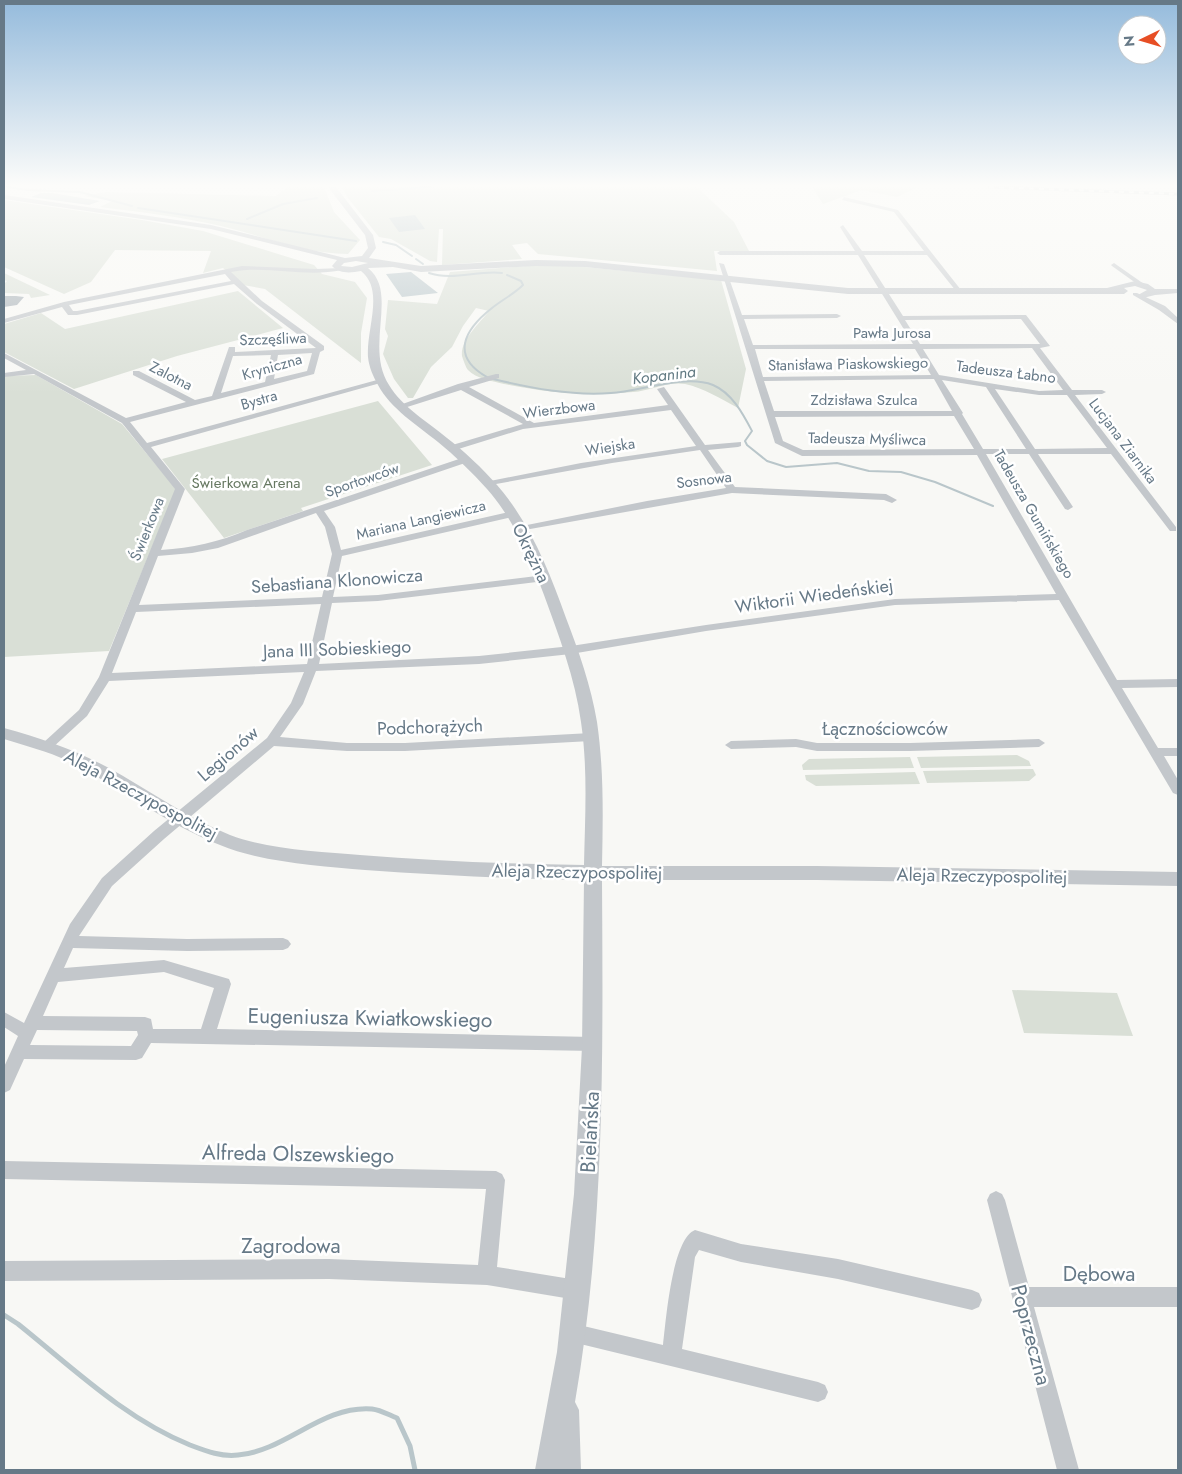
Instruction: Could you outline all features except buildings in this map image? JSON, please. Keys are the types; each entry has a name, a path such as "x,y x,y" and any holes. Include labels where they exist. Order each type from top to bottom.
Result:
{"street":[{"path":"326,256 340,264"},
{"path":"362,264 367,256"},
{"name":"Tadeusza Gumińskiego","path":"861,256 886,291 917,346 959,413 1114,684 1178,790"},
{"path":"932,256 958,290"},
{"path":"4,320 64,304 226,272 263,268 311,271 340,264 390,265 421,270 507,264 570,264 840,291 1094,290 1124,284 1147,289 1178,291"},
{"name":"Okrężna","path":"362,264 362,274 376,286 377,296 372,346 373,359 380,382 400,406 452,448 488,484 522,529 544,578 571,650 585,698 591,737 593,872"},
{"name":"Tadeusza Myśliwca","path":"721,264 750,347 779,443 802,453 1113,451"},
{"path":"1114,264 1124,284 1135,294 1155,304 1178,322"},
{"name":"Kryniczna","path":"126,421 311,372 316,351 321,348 235,282 226,272"},
{"path":"64,304 71,313 77,314 235,282"},
{"path":"1135,294 1147,289"},
{"path":"1147,289 1155,304"},
{"path":"739,317 838,316"},
{"path":"902,318 1023,317 1046,346 1034,346"},
{"name":"Pawła Jurosa","path":"750,347 1034,346"},
{"name":"Lucjana Ziarnika","path":"1034,346 1174,529"},
{"name":"Szczęśliwa","path":"215,398 231,352 316,351"},
{"path":"270,383 268,381 275,352"},
{"name":"Świerkowa","path":"4,355 126,421 180,489 105,677 83,713 47,746"},
{"path":"4,375 35,372"},
{"name":"Zalotna","path":"136,374 194,403"},
{"path":"400,406 496,376"},
{"name":"Tadeusza Łabno","path":"936,377 1029,392 1102,392"},
{"name":"Stanisława Piaskowskiego","path":"760,379 936,377"},
{"name":"Bystra","path":"145,446 380,382"},
{"path":"988,384 1068,506"},
{"path":"461,386 531,426"},
{"path":"661,389 732,490"},
{"name":"Wierzbowa","path":"452,448 502,432 531,426 672,407"},
{"name":"Zdzisława Szulca","path":"769,414 959,413"},
{"name":"Wiejska","path":"488,484 619,459 701,447 738,444"},
{"name":"Sportowców","path":"153,553 214,547 251,532 465,460"},
{"name":"Sosnowa","path":"522,529 647,504 732,490 830,493 886,497 892,500"},
{"name":"Legionów","path":"4,1086 75,928 107,882 271,741 297,704 312,667 337,554 330,527 319,510"},
{"name":"Mariana Langiewicza","path":"337,554 512,514"},
{"name":"Sebastiana Klonowicza","path":"131,610 327,602 423,593 544,578"},
{"name":"Wiktorii Wiedeńskiej","path":"571,650 706,628 895,602 1064,597"},
{"name":"Jana III Sobieskiego","path":"105,677 479,660 571,650"},
{"path":"1114,684 1178,683"},
{"name":"Aleja Rzeczypospolitej","path":"4,734 47,746 102,772 179,819 227,840 273,852 330,860 432,868 593,872 704,874 817,873 1178,879"},
{"name":"Podchorążych","path":"271,741 347,747 405,748 591,737"},
{"name":"Łącznościowców","path":"731,745 796,743 817,747 854,747 1039,744"},
{"path":"1154,752 1178,752"},
{"name":"Bielańska","path":"549,1470 553,1438 564,1390 572,1332 589,1162 594,1044 593,872"},
{"path":"68,942 187,945 284,944"},
{"path":"53,976 164,966 223,984 207,1036"},
{"path":"4,1019 30,1028 145,1024 146,1036 136,1053 19,1052"},
{"name":"Eugeniusza Kwiatkowskiego","path":"146,1036 594,1044"},
{"name":"Alfreda Olszewskiego","path":"4,1170 496,1180 488,1275"},
{"name":"Poprzeczna","path":"996,1200 1068,1470"},
{"path":"671,1356 686,1256 695,1239 741,1253 838,1269 972,1300"},
{"name":"Zagrodowa","path":"4,1271 329,1269 488,1275 577,1290"},
{"name":"Dębowa","path":"1021,1297 1178,1298"},
{"path":"572,1332 818,1392"},
{"name":"Bielańska","path":"564,1390 567,1470"}],"green space":[{"path":"4,256 111,256 91,282 64,294 4,267"},
{"path":"209,256 284,256 314,265 322,274 355,282 367,298 361,333 361,363 265,289 243,285 223,268 203,273"},
{"path":"421,256 437,256 437,262 430,261"},
{"path":"442,256 520,256 522,259 442,265"},
{"path":"557,256 715,256 717,271"},
{"path":"553,264 721,280 746,369 738,408 706,391 678,383 633,392 584,394 536,390 480,378 468,370 462,356 462,350 467,338 489,311 476,308 463,326 452,347 431,367 413,398 408,398 394,379 383,354 388,336 385,329 388,300 437,304 450,272"},
{"path":"4,273 50,295 31,298 29,294 4,293 4,284 7,281 4,280"},
{"path":"238,291 283,328 177,356 74,389 4,352 4,324 41,313 65,329"},
{"path":"36,375 122,424 176,489 109,651 4,657 4,376"},
{"name":"Świerkowa Arena","path":"378,401 432,465 301,508 303,511 224,538 162,459"},
{"path":"1017,755 1029,761 1031,766 921,768 917,757"},
{"path":"910,757 914,768 803,770 802,765 809,759"},
{"path":"1033,769 1036,775 1029,781 927,783 923,771"},
{"path":"915,772 920,784 816,786 806,780 805,775"},
{"path":"1012,990 1117,993 1133,1036 1024,1033"}],"shaded area":[{"path":"411,272 438,293 402,297 386,274"}],"waterway":[{"name":"Kopanina","path":"416,259 423,264"},
{"name":"Kopanina","path":"429,273 447,276 502,273"},
{"name":"Kopanina","path":"487,377 475,369 468,360 465,352 465,343 468,334 482,316 523,285 521,281 507,275"},
{"name":"Kopanina","path":"493,379 551,391 596,394 623,392 676,382 702,382 713,385 726,393 741,411 752,431 745,441 747,445 767,461 786,467 837,463 869,471 901,472 935,482 993,506"},
{"path":"4,1315 121,1406 143,1421 190,1445 226,1455 255,1452 272,1446 337,1414 354,1410 372,1409 382,1411 397,1418 410,1446 415,1470"}]}
